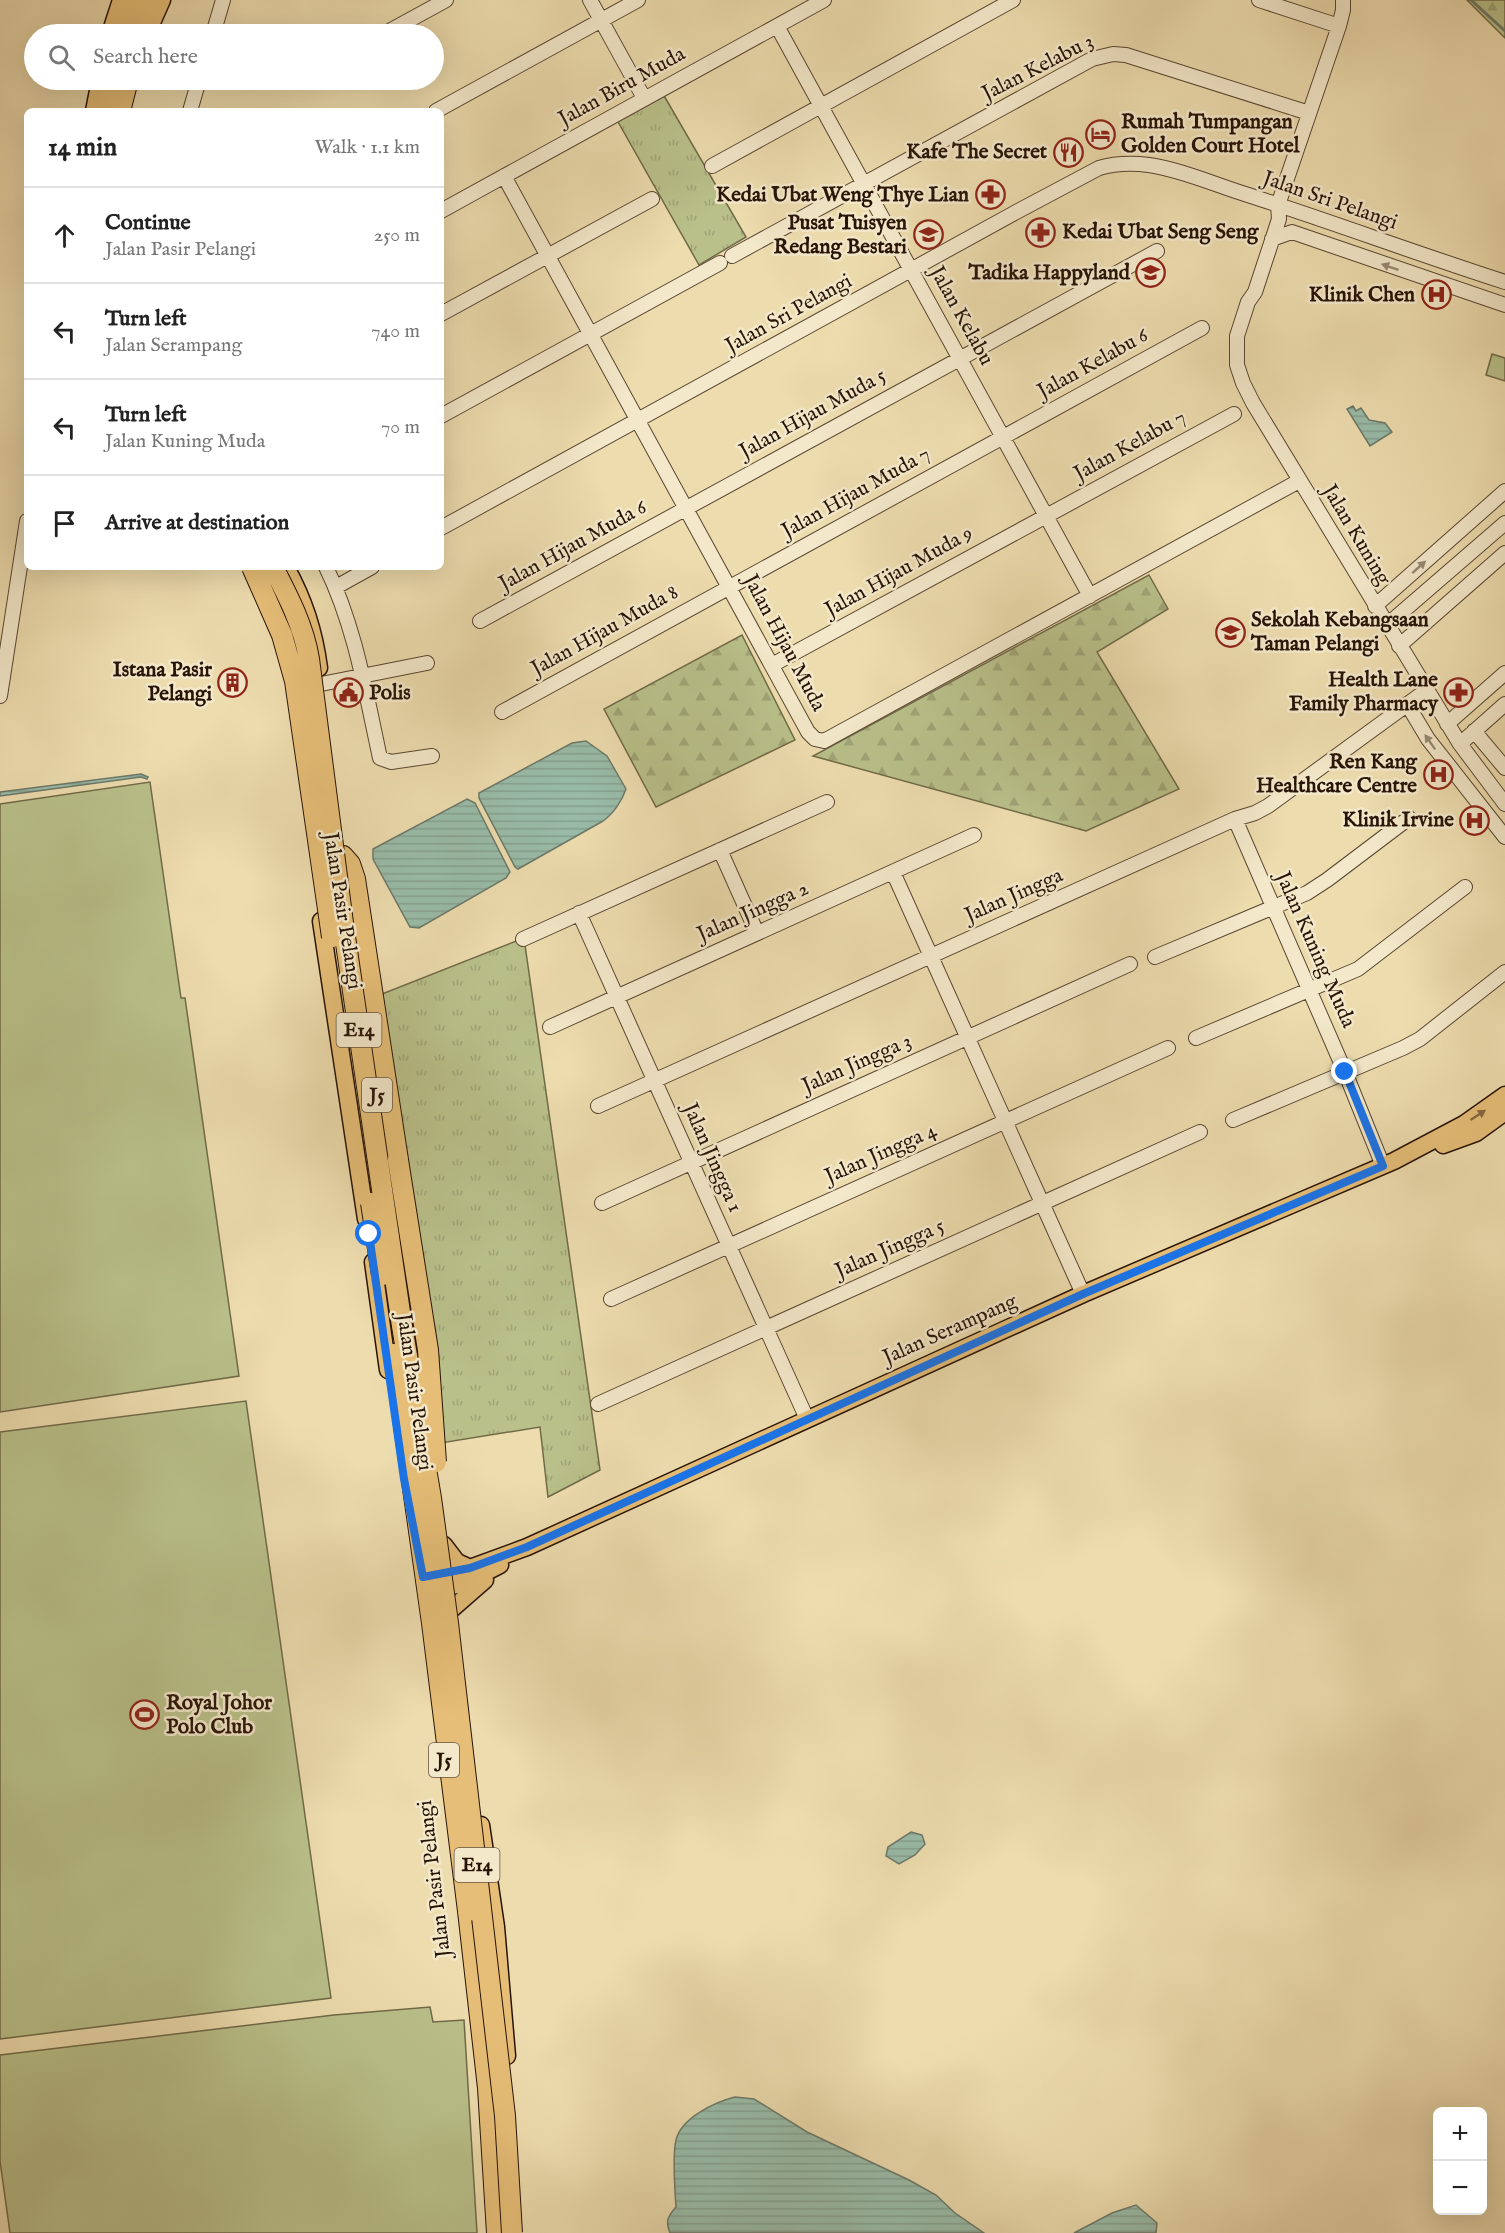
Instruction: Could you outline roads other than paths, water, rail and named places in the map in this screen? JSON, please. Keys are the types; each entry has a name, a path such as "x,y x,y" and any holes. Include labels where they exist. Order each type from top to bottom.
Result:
{"highway":[{"path":"129,24 135,0"},
{"path":"147,24 150,0"},
{"path":"106,108 110,90"},
{"path":"121,108 125,90"},
{"name":"E14","path":"253,570 282,635 295,681 401,1406 448,1748 488,2088 497,2233"},
{"name":"E14","path":"274,570 299,625 309,659 345,935 402,1326 431,1498 448,1623 504,2104 512,2233"},
{"path":"343,856 350,864 355,879 428,1350 436,1463 431,1498"}],"main road":[{"path":"113,24 121,0"},
{"path":"149,24 160,0"},
{"path":"95,108 98,90"},
{"path":"131,108 135,90"},
{"name":"Jalan Pasir Pelangi","path":"247,570 270,619 282,659 288,691 404,1479 424,1585 471,1986 489,2233"},
{"name":"Jalan Pasir Pelangi","path":"287,570 309,614 315,638 343,856 453,1608 481,1831 496,1927 521,2233"},
{"name":"Jalan Serampang","path":"1389,1164 1464,1124 1505,1095"},
{"name":"Jalan Serampang","path":"449,1580 470,1568 527,1547 1083,1294 1389,1164 1476,1133 1505,1112"},
{"path":"444,1545 457,1562 470,1568"},
{"name":"Jalan Serampang","path":"424,1585 478,1578 527,1547"},
{"path":"453,1608 498,1566"}],"street":[{"path":"216,24 223,0"},
{"path":"402,24 446,0"},
{"path":"590,0 644,98"},
{"path":"441,108 638,0"},
{"name":"Jalan Biru Muda","path":"444,209 824,0"},
{"path":"712,165 1013,0"},
{"path":"1259,0 1338,26"},
{"name":"Jalan Kuning","path":"1248,303 1248,291 1267,225 1278,205 1310,112 1343,10 1343,0"},
{"name":"Jalan Kelabu","path":"777,26 1090,596"},
{"name":"Jalan Kelabu 3","path":"444,414 1092,59 1113,54 1126,55 1310,112"},
{"path":"191,108 197,90"},
{"name":"Jalan Sri Pelangi","path":"444,526 912,270 1100,168 1110,165 1125,163 1151,166 1278,205 1505,282"},
{"name":"Jalan Hijau Muda","path":"504,176 808,732 815,739 824,741 1299,481"},
{"path":"444,312 652,199"},
{"name":"Jalan Kuning","path":"1278,205 1279,219 1255,292 1248,303 1236,336 1237,365 1243,382 1253,404 1447,724 1505,804"},
{"path":"1272,239 1292,232 1432,282 1505,305"},
{"name":"Jalan Hijau Muda 5","path":"686,508 1157,251"},
{"path":"1432,282 1438,260"},
{"name":"Jalan Kelabu 6","path":"1004,436 1202,328"},
{"name":"Jalan Kelabu 7","path":"1047,516 1234,414"},
{"name":"Jalan Hijau Muda 7","path":"729,586 1004,436"},
{"path":"1375,606 1505,490"},
{"path":"1387,625 1505,521 1491,503"},
{"name":"Jalan Hijau Muda 6","path":"480,621 686,508"},
{"name":"Jalan Hijau Muda 9","path":"772,665 1047,516"},
{"path":"1399,646 1504,553 1489,536"},
{"path":"0,696 24,540"},
{"path":"328,570 336,587 362,675 380,758 391,762 432,756"},
{"path":"336,587 367,570"},
{"name":"Jalan Hijau Muda 8","path":"502,712 729,586"},
{"path":"288,691 427,663"},
{"path":"1447,724 1505,673"},
{"name":"Jalan Jingga","path":"598,1107 1235,819 1255,813 1268,806 1427,690"},
{"path":"1407,704 1428,740 1505,837"},
{"path":"1460,744 1505,704"},
{"path":"1474,731 1505,768"},
{"path":"1474,800 1491,787"},
{"path":"523,939 826,802"},
{"path":"1155,957 1307,893 1409,818"},
{"name":"Jalan Kuning Muda","path":"1235,819 1345,1072 1389,1164"},
{"name":"Jalan Jingga 2","path":"550,1027 974,835"},
{"path":"720,850 757,933"},
{"path":"893,872 1083,1294"},
{"path":"1196,1038 1358,969 1465,887"},
{"name":"Jalan Jingga 1","path":"579,913 807,1419"},
{"name":"Jalan Jingga 3","path":"602,1203 1130,964"},
{"path":"1233,1120 1420,1039 1505,972"},
{"name":"Jalan Jingga 4","path":"611,1299 1168,1048"},
{"name":"Jalan Jingga 5","path":"598,1404 1200,1132"}],"waterway":[{"path":"1471,0 1505,31"}],"place":[{"name":"Rumah Tumpangan Golden Court Hotel","path":"1100,134"},
{"name":"Kafe The Secret","path":"1068,152"},
{"name":"Kedai Ubat Weng Thye Lian","path":"990,195"},
{"name":"Kedai Ubat Seng Seng","path":"1041,232"},
{"name":"Pusat Tuisyen Redang Bestari","path":"928,235"},
{"name":"Tadika Happyland","path":"1151,273"},
{"name":"Klinik Chen","path":"1436,295"},
{"name":"Sekolah Kebangsaan Taman Pelangi","path":"1230,632"},
{"name":"Istana Pasir Pelangi","path":"233,682"},
{"name":"Health Lane Family Pharmacy","path":"1459,692"},
{"name":"Polis","path":"348,693"},
{"name":"Ren Kang Healthcare Centre","path":"1438,774"},
{"name":"Klinik Irvine","path":"1475,820"},
{"name":"Royal Johor Polo Club","path":"145,1715"}]}
